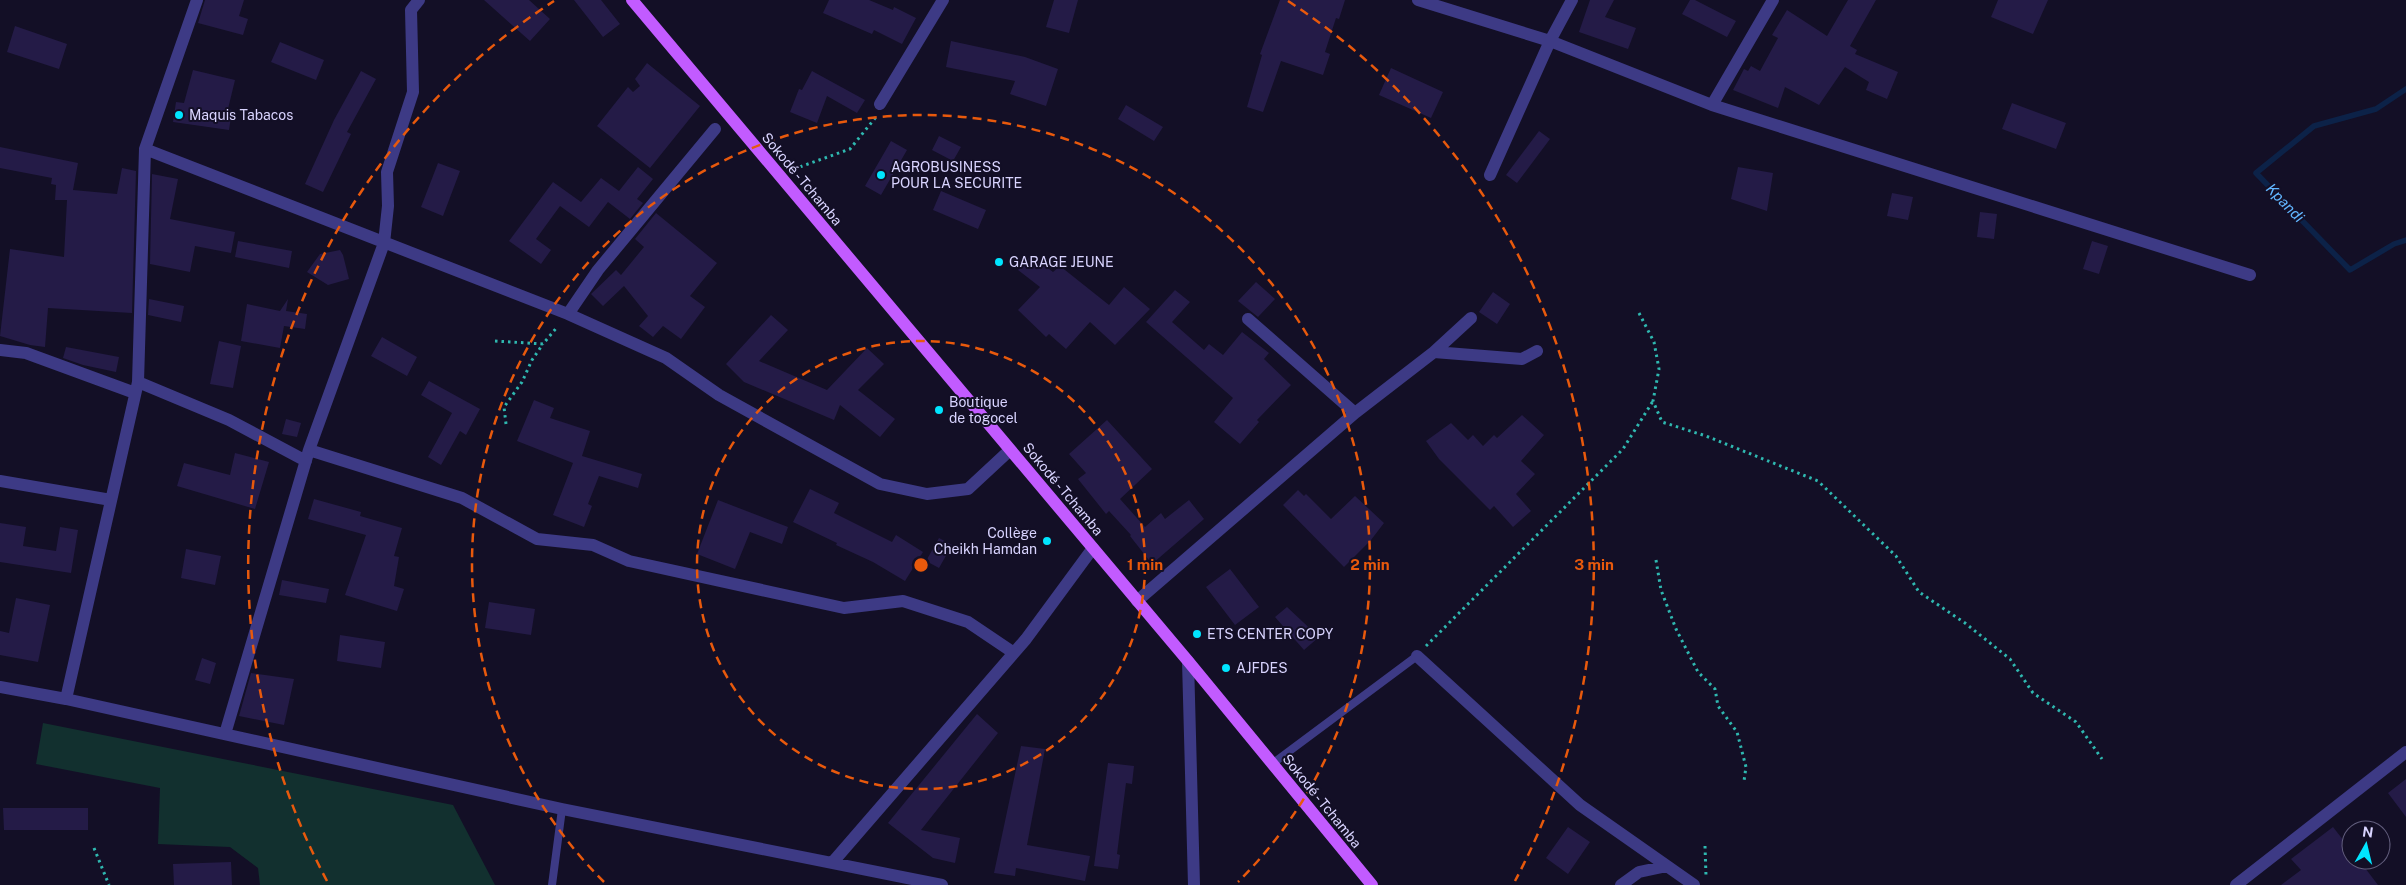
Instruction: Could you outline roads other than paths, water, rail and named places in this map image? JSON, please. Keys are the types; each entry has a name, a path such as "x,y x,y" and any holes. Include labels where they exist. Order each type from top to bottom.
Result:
{"main road":[{"name":"Sokodé - Tchamba","path":"632,0 1188,661 1372,885"}],"street":[{"path":"66,699 136,388 145,149 197,0"},
{"path":"225,734 307,456 384,243 388,206 387,172 413,92 411,10 419,0"},
{"path":"880,104 943,0"},
{"path":"1418,0 1550,42 1712,105 2250,274"},
{"path":"1490,175 1550,42 1572,0"},
{"path":"1712,105 1773,0"},
{"path":"568,314 598,270 715,129"},
{"path":"145,149 568,314 666,358 719,395 880,484 927,494 968,489 1010,450"},
{"path":"1137,601 1355,413 1434,352 1471,318"},
{"path":"1248,319 1355,413"},
{"path":"0,350 26,353 229,420 307,456 462,498 537,539 592,546 629,561 844,608 903,601 968,622 1014,653"},
{"path":"1434,352 1522,359 1537,351"},
{"path":"0,481 111,500"},
{"path":"832,863 1014,653 1092,548"},
{"path":"1417,656 1580,805 1694,885"},
{"path":"1188,661 1194,885"},
{"path":"0,687 66,699 562,809 942,885"},
{"path":"2236,885 2406,752"},
{"path":"1621,885 1639,872 1667,866"}],"lane":[{"path":"1272,764 1417,656"},
{"path":"552,885 562,809"}],"waterway":[{"name":"Kpandi","path":"2406,89 2376,109 2314,126 2256,173 2350,270 2394,244 2406,240"}],"place":[{"name":"Maquis Tabacos","path":"179,115"},
{"name":"AGROBUSINESS POUR LA SECURITE","path":"881,175"},
{"name":"GARAGE JEUNE","path":"999,262"},
{"name":"Boutique de togocel","path":"939,410"},
{"name":"Collège Cheikh Hamdan","path":"1047,541"},
{"name":"ETS CENTER COPY","path":"1197,634"},
{"name":"AJFDES","path":"1226,668"}]}
